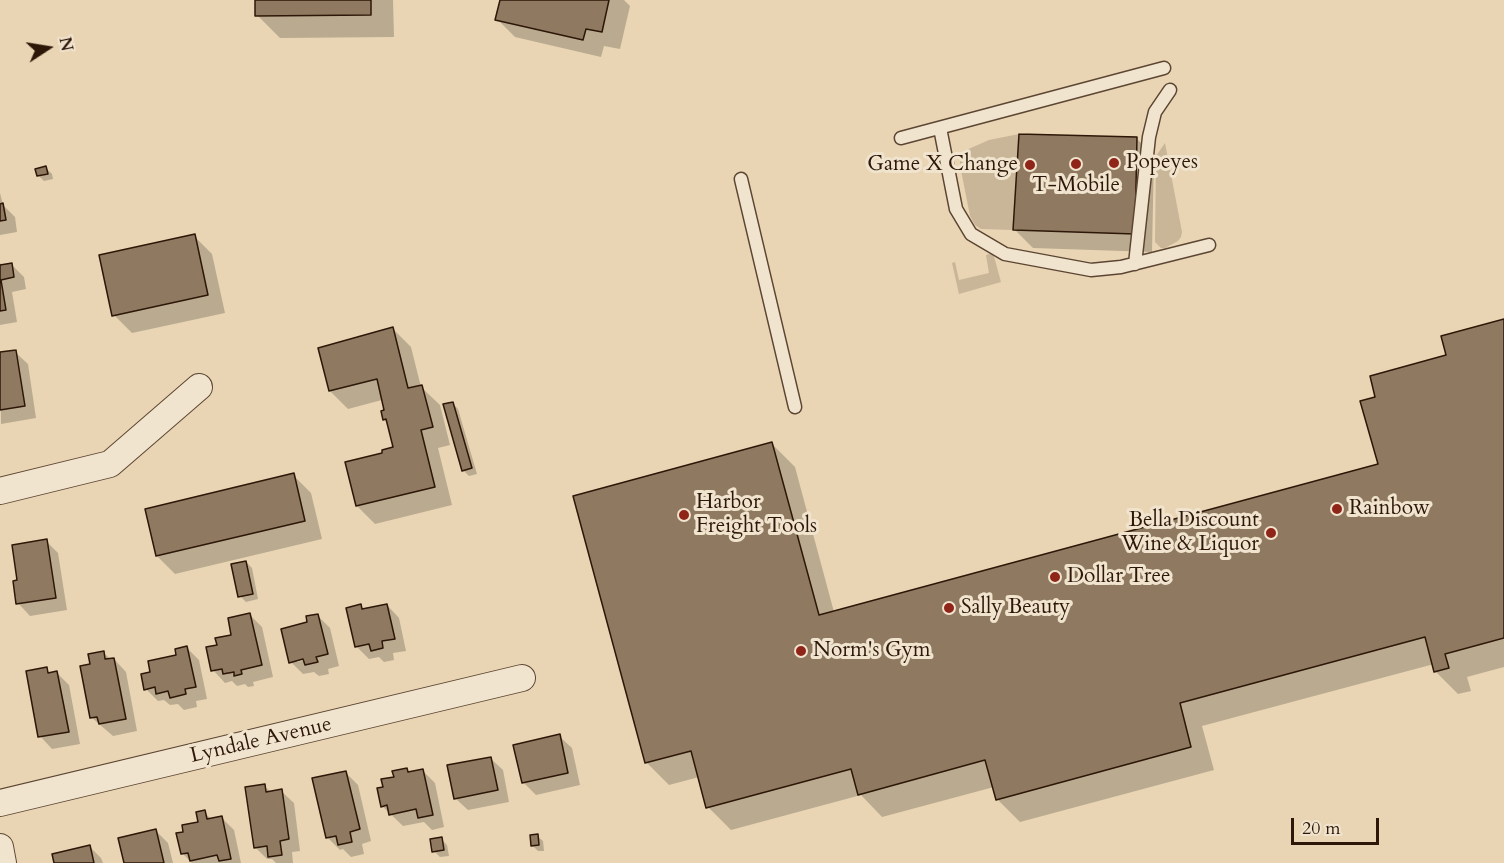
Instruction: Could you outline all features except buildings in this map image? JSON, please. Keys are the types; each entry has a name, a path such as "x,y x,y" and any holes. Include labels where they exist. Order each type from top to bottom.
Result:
{"street":[{"path":"0,490 110,464 200,387"},
{"name":"Lyndale Avenue","path":"0,803 522,678"},
{"path":"0,847 3,863"}],"lane":[{"path":"901,138 1164,68"},
{"path":"1135,264 1149,137 1155,112 1170,90"},
{"path":"940,128 956,209 971,234 1005,254 1091,270 1135,264 1209,245"},
{"path":"741,179 795,407"}],"shaded area":[{"path":"1019,134 1013,230 981,229 975,225 970,216 960,155 989,140"},
{"path":"1165,143 1182,232 1178,241 1161,248 1155,242 1156,156"},
{"path":"993,253 1001,282 959,294 952,263 955,262 959,280 989,273 986,255"}],"place":[{"name":"Popeyes","path":"1114,163"},
{"name":"T-Mobile","path":"1076,164"},
{"name":"Game X Change","path":"1030,165"},
{"name":"Rainbow","path":"1337,509"},
{"name":"Harbor Freight Tools","path":"684,515"},
{"name":"Bella Discount Wine & Liquor","path":"1271,533"},
{"name":"Dollar Tree","path":"1055,577"},
{"name":"Sally Beauty","path":"949,608"},
{"name":"Norm's Gym","path":"801,651"}]}
